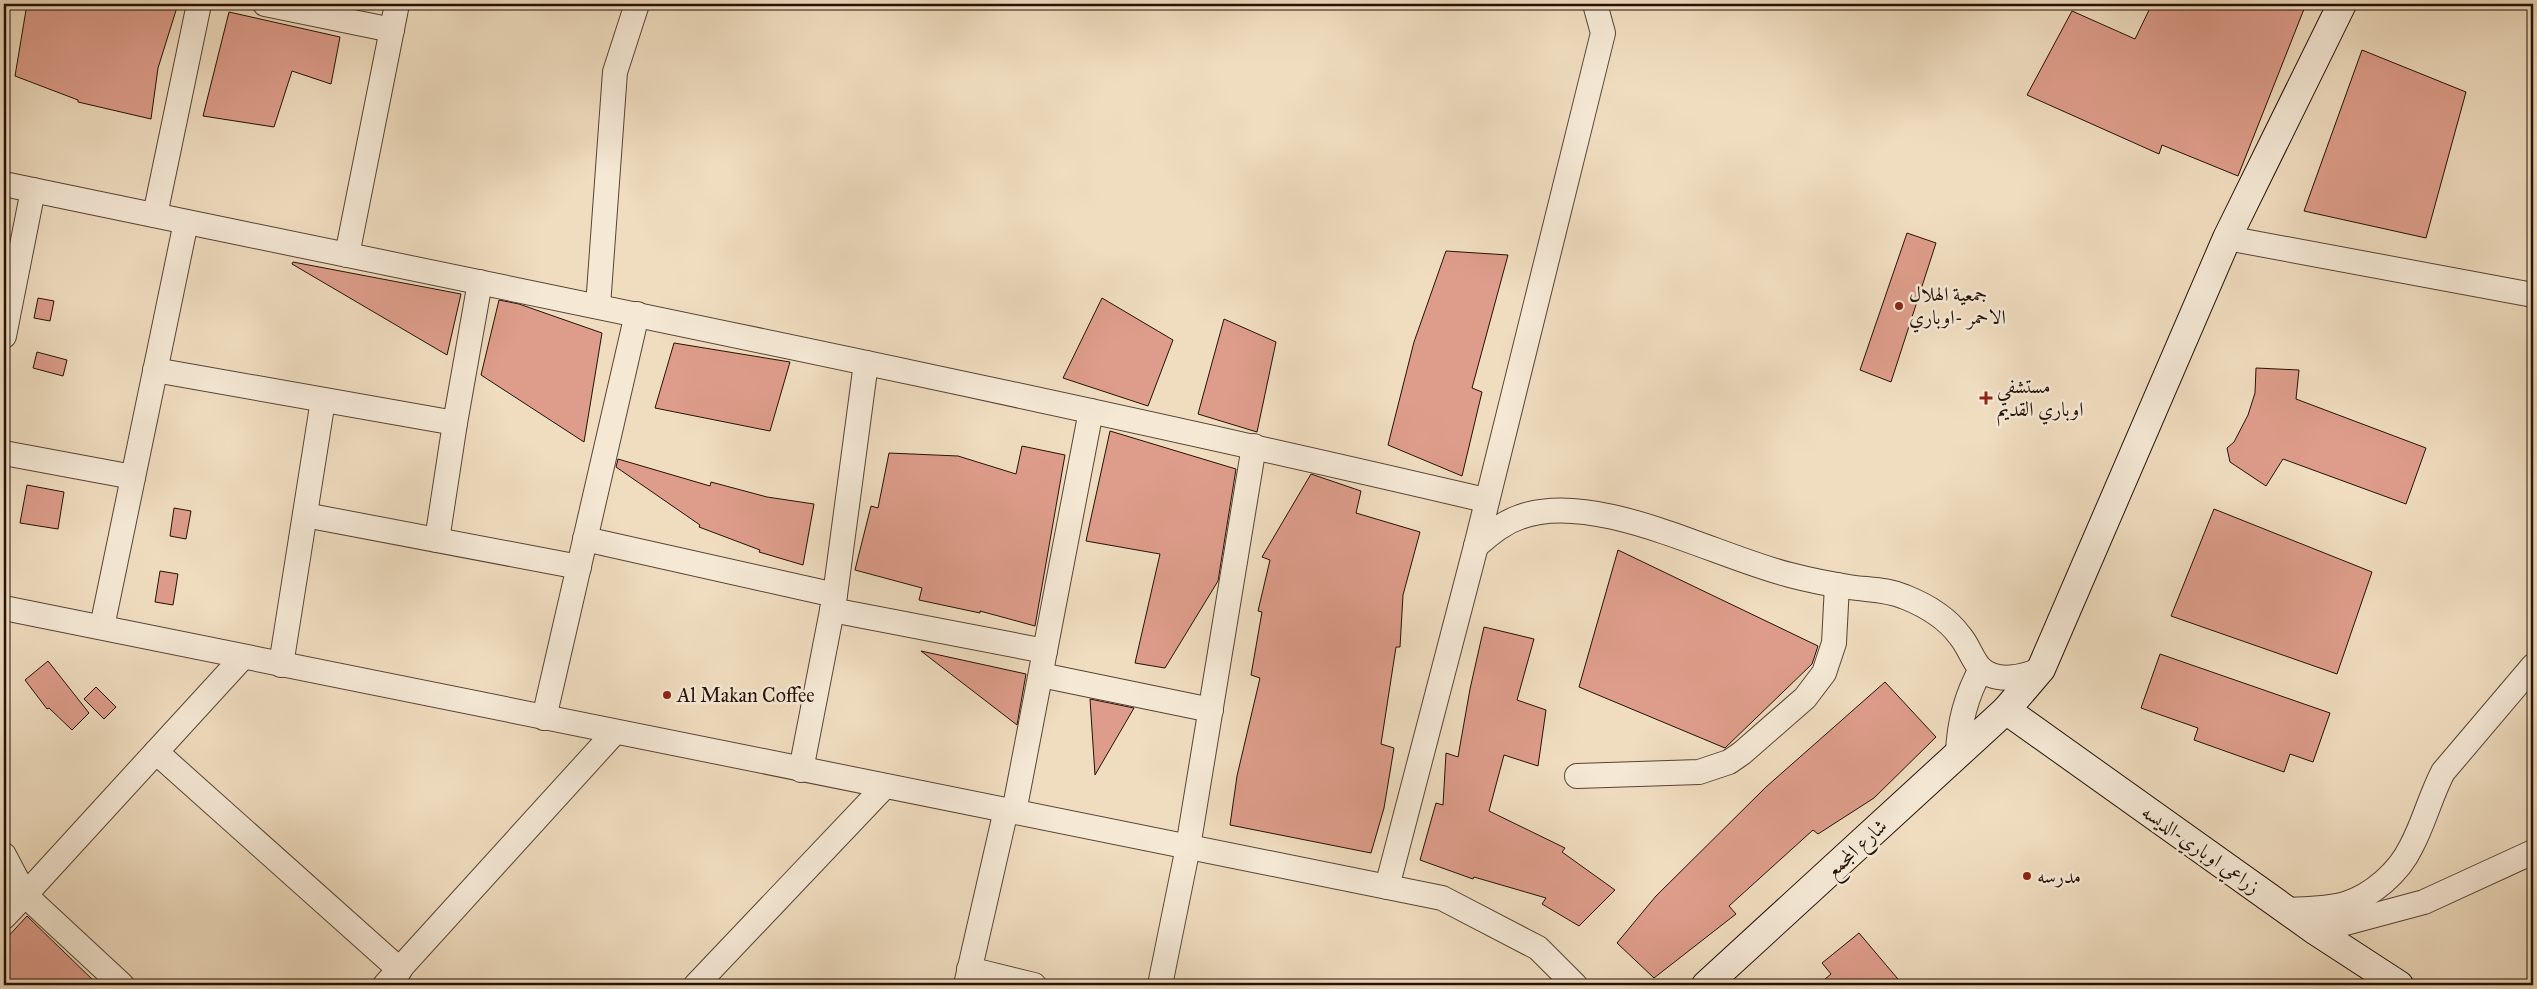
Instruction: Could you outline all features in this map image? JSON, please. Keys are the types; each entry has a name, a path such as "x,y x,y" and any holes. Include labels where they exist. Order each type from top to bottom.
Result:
{"street":[{"path":"155,215 199,4"},
{"path":"265,4 392,30"},
{"path":"347,255 397,4"},
{"path":"598,306 615,72 637,4"},
{"path":"1387,887 1476,546 1485,500 1603,33 1595,4"},
{"name":"شارع المجمع","path":"1706,985 2006,710 2041,669 2227,238 2342,4"},
{"path":"4,184 637,314 1254,446 1485,500"},
{"path":"4,336 33,190"},
{"path":"102,627 186,222"},
{"path":"2227,238 2533,295"},
{"path":"437,540 454,423 480,282"},
{"path":"544,718 637,314"},
{"path":"802,770 834,602 866,363"},
{"path":"155,370 454,423"},
{"path":"281,665 323,400"},
{"path":"1034,985 968,977 1010,811 1041,675 1091,411"},
{"path":"1160,985 1188,847 1254,446"},
{"path":"4,453 133,477"},
{"path":"1476,546 1496,529 1520,517 1546,511 1572,511 1648,527 1788,575 1837,585 1883,590 1905,596 1925,606 1944,619 1960,636 1981,669 1998,676 2017,678 2041,669"},
{"path":"305,515 579,567"},
{"path":"585,539 834,602 1045,651"},
{"path":"1577,776 1699,772 1729,762 1742,753 1805,698 1824,673 1834,643 1837,585"},
{"path":"4,608 1442,898 1538,948 1575,985"},
{"path":"4,917 243,657"},
{"path":"2287,910 2345,904 2383,882 2399,866 2411,848 2433,790 2443,772 2533,666"},
{"path":"1958,753 1961,718 1972,684 1981,669"},
{"path":"1041,675 1211,710"},
{"name":"زراعي اوباري-الديسه","path":"2006,710 2316,931 2399,985"},
{"path":"156,752 393,977 615,732"},
{"path":"707,982 885,786"},
{"path":"2316,931 2424,902 2533,852"},
{"path":"4,855 25,895 122,985"}],"building":[{"path":"27,4 178,4 158,68 151,119 78,102 78,100 15,76"},
{"path":"2152,4 2306,4 2238,176 2162,145 2159,154 2027,95 2072,11 2135,39"},
{"path":"229,12 340,37 331,84 292,71 274,127 203,116"},
{"path":"2362,50 2466,92 2426,238 2304,211"},
{"name":"جمعية الهلال الاحمر -اوباري","path":"1907,233 1936,243 1891,382 1860,370"},
{"path":"1446,251 1508,255 1472,388 1482,392 1462,476 1388,445 1414,342"},
{"path":"293,262 461,294 447,355 292,264"},
{"path":"38,298 54,301 50,321 34,318"},
{"path":"1102,298 1173,340 1148,406 1063,378"},
{"path":"499,300 519,304 602,333 584,442 481,375"},
{"path":"1224,319 1276,342 1257,432 1198,414"},
{"path":"674,343 790,362 770,431 655,408"},
{"path":"37,352 67,360 63,376 33,368"},
{"path":"2256,368 2299,370 2296,399 2426,448 2406,504 2283,459 2266,486 2230,462 2227,448 2234,442 2248,415 2255,393"},
{"path":"1110,431 1236,469 1218,581 1165,668 1135,663 1160,554 1086,541"},
{"path":"1022,446 1065,455 1035,626 980,611 980,613 919,600 922,588 855,570 871,506 878,508 889,453 958,456 1016,474"},
{"path":"618,459 710,486 711,482 767,497 814,504 803,565 759,552 760,550 699,527 700,525 616,467"},
{"path":"1311,474 1361,491 1356,513 1420,532 1403,595 1400,647 1396,647 1381,744 1394,748 1384,808 1371,853 1230,825 1237,776 1260,678 1251,675 1262,612 1258,611 1270,560 1262,557"},
{"path":"27,485 64,492 58,529 20,523"},
{"path":"174,508 191,511 186,539 170,536"},
{"path":"2214,509 2372,572 2337,674 2171,616"},
{"path":"1618,550 1818,646 1812,664 1725,748 1579,687"},
{"path":"160,571 178,574 173,605 155,602"},
{"path":"1484,627 1534,639 1517,700 1546,710 1538,766 1504,755 1489,811 1565,848 1562,852 1615,890 1579,926 1542,904 1546,898 1474,877 1473,879 1420,860 1436,803 1443,805 1446,753 1458,757 1470,689"},
{"path":"921,651 1026,674 1017,725"},
{"path":"2160,654 2330,713 2313,762 2290,754 2284,772 2194,740 2198,728 2141,708"},
{"path":"48,661 89,713 72,730 49,708 47,709 25,680"},
{"path":"1885,682 1936,737 1874,798 1818,834 1813,830 1729,906 1736,914 1654,978 1617,943 1656,896 1766,787"},
{"path":"96,687 116,707 104,719 84,699"},
{"path":"1090,699 1134,708 1095,775"},
{"path":"27,916 98,985 4,985 4,941"},
{"path":"1859,933 1903,985 1818,985 1831,974 1822,963"}],"place":[{"name":"جمعية الهلال الاحمر -اوباري","path":"1899,306"},
{"name":"مستشفي اوباري القديم","path":"1986,398"},
{"name":"Al Makan Coffee","path":"667,695"},
{"name":"مدرسه","path":"2027,876"}]}
